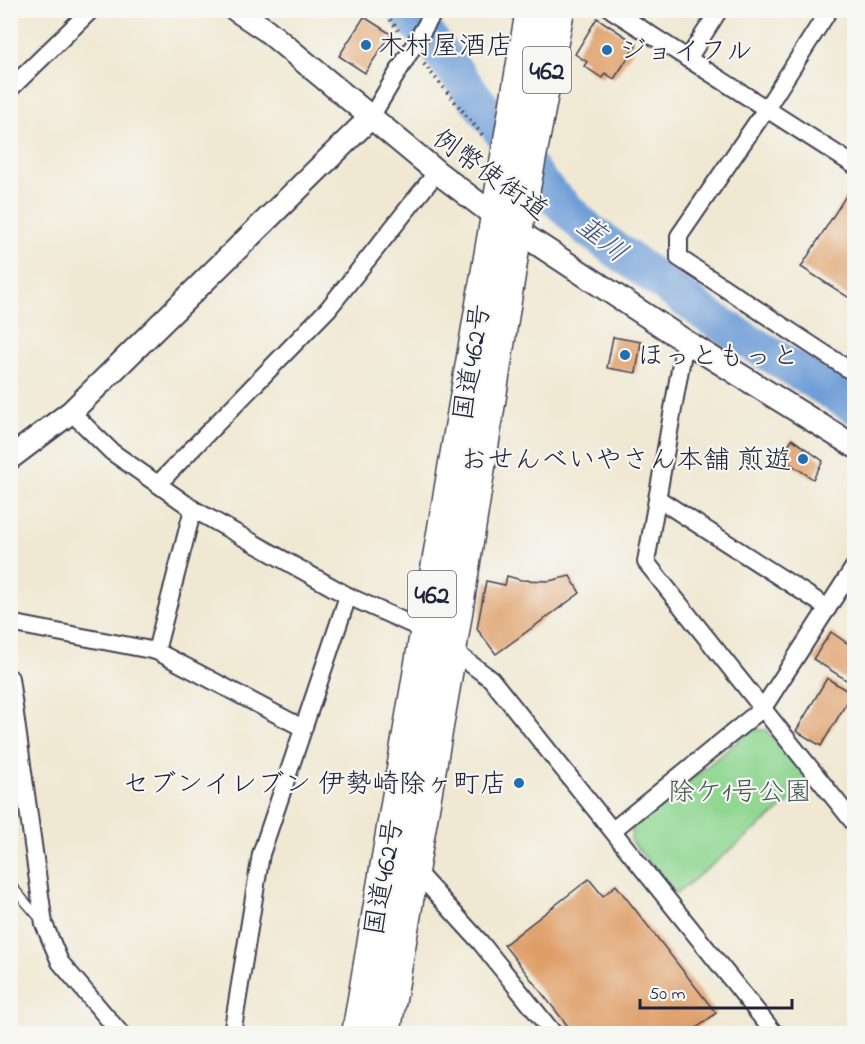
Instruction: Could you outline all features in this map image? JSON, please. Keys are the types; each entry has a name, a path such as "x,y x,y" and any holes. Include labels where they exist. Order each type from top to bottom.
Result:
{"highway":[{"name":"国道462号","path":"385,1034 451,651 506,223 498,150 515,108 531,10"},
{"name":"国道462号","path":"357,1034 426,631 506,223 526,184 559,10"}],"main road":[{"name":"例幣使街道","path":"236,10 266,30 437,172 506,223 685,341 855,446"},
{"path":"10,458 71,412 371,117"}],"street":[{"path":"10,89 91,10"},
{"path":"612,10 855,165"},
{"path":"688,59 719,10"},
{"path":"829,10 766,109 679,236 679,258 855,373"},
{"path":"371,117 434,11"},
{"path":"158,484 328,309 437,172"},
{"path":"685,341 646,562 855,823"},
{"path":"71,412 112,452 193,509 348,596 426,631 491,679 775,1034"},
{"path":"657,498 828,608"},
{"path":"156,651 193,509"},
{"path":"614,830 763,708 855,567"},
{"path":"232,1034 261,854 348,596"},
{"path":"10,623 156,651 303,728"},
{"path":"10,678 44,924 60,962 121,1034"},
{"path":"413,868 481,943 554,1034"}],"lane":[{"path":"10,884 44,924"}],"path":[{"path":"383,10 414,44 498,150"}],"green space":[{"name":"除ケ1号公園","path":"751,730 766,730 813,783 676,894 631,841 632,829"}],"building":[{"path":"364,17 391,34 365,73 339,56"},
{"path":"597,18 637,44 614,79 605,73 602,78 584,66 587,62 575,54"},
{"path":"854,183 854,301 801,267"},
{"path":"613,337 641,342 636,373 607,368"},
{"path":"792,439 823,461 813,479 780,457"},
{"path":"507,576 521,580 549,581 570,576 580,593 496,654 477,629 486,581 505,585"},
{"path":"831,632 854,648 854,685 813,659"},
{"path":"827,678 852,694 821,746 796,731"},
{"path":"589,879 603,896 616,885 716,1013 689,1034 574,1034 504,945"}],"waterway":[{"name":"韮川","path":"405,10 428,36 543,186 587,229 711,318 854,406"}],"place":[{"name":"木村屋酒店","path":"366,45"},
{"name":"ジョイフル","path":"607,50"},
{"name":"ほっともっと","path":"625,355"},
{"name":"おせんベいやさん本舗 煎遊","path":"803,459"},
{"name":"セブンイレブン 伊勢崎除ヶ町店","path":"519,783"}]}
